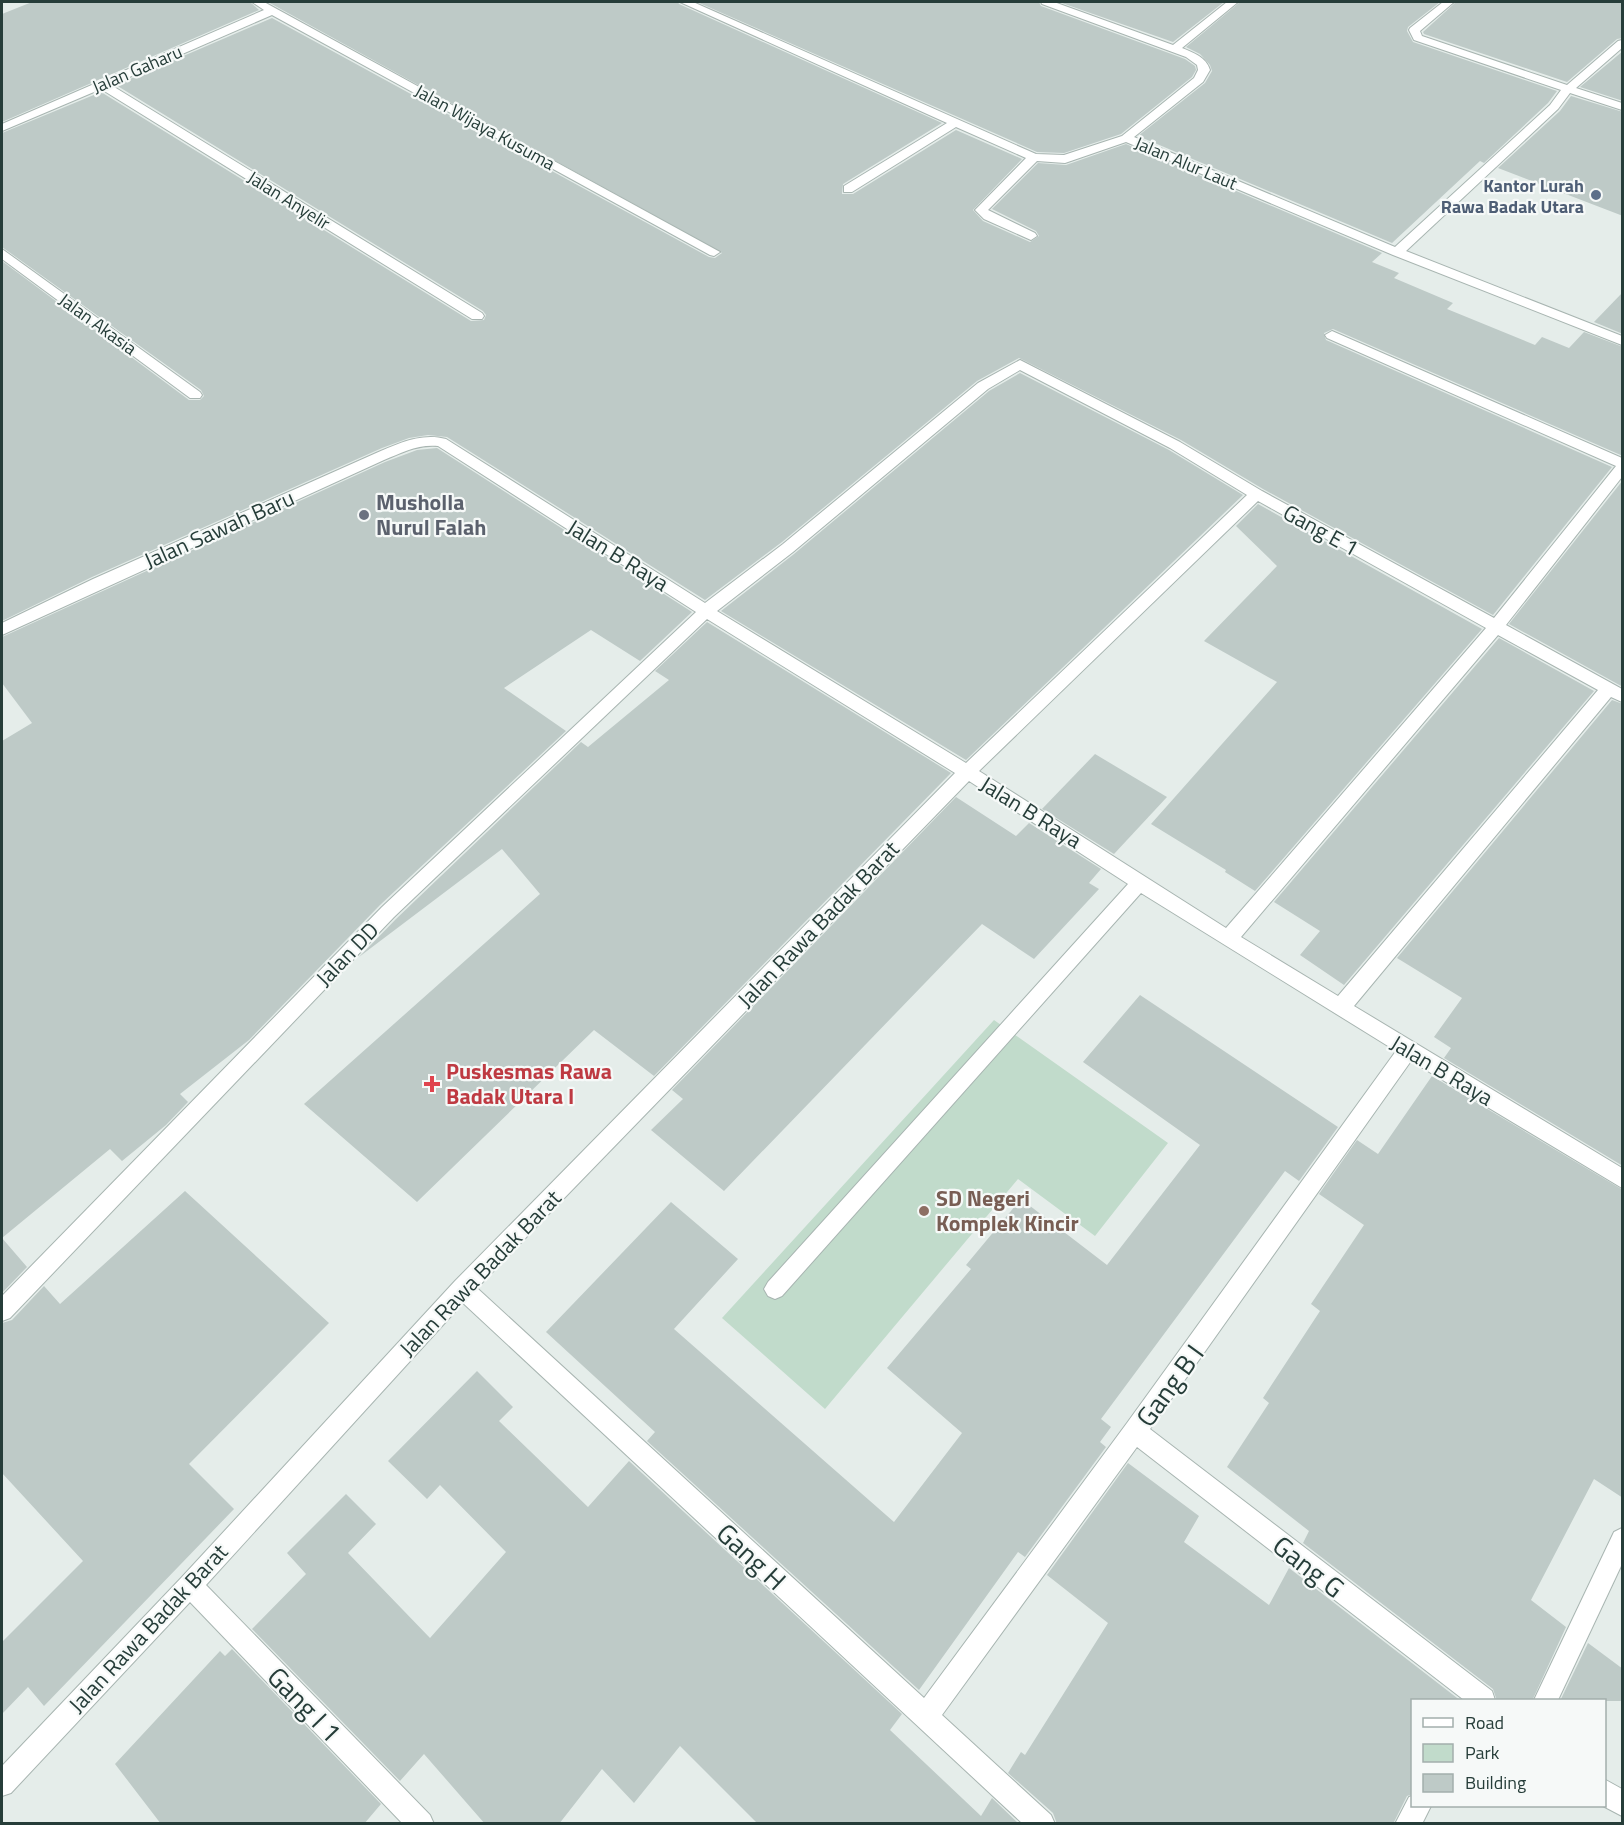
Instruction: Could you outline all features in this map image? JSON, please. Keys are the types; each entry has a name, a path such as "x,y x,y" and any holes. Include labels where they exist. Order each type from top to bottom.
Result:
{"street":[{"name":"Jalan Wijaya Kusuma","path":"257,2 714,252"},
{"name":"Jalan Alur Laut","path":"685,2 1034,157 1065,159 1126,138 1397,252 1623,340"},
{"path":"1046,2 1175,49 1202,63 1204,70 1199,80 1126,138"},
{"path":"1175,49 1233,2"},
{"path":"1449,2 1414,30 1418,38 1566,93 1623,107"},
{"name":"Jalan Gaharu","path":"2,128 272,11"},
{"path":"1397,252 1554,107 1566,93 1623,43"},
{"name":"Jalan Anyelir","path":"101,84 477,316"},
{"path":"848,189 956,122"},
{"path":"1031,236 988,216 981,210 1034,157"},
{"name":"Jalan Akasia","path":"2,253 195,394"},
{"path":"1332,335 1623,463"},
{"name":"Gang E 1","path":"1020,364 1175,445 1257,494 1616,692"},
{"name":"Jalan DD","path":"2,1311 388,912 705,611 788,548 983,386 1020,364"},
{"name":"Jalan Sawah Baru","path":"2,629 98,583 379,457 418,442 441,442"},
{"name":"Jalan B Raya","path":"441,442 705,611 1141,881 1228,939 1623,1179"},
{"path":"1228,939 1496,627 1623,468"},
{"name":"Jalan Rawa Badak Barat","path":"2,1784 190,1584 462,1288 968,772 1257,494"},
{"path":"1341,1007 1616,692"},
{"path":"775,1289 1141,881"},
{"name":"Gang B I","path":"925,1717 1135,1431 1408,1050"},
{"name":"Gang H","path":"462,1288 1042,1824"},
{"name":"Gang G","path":"1135,1431 1479,1699"},
{"path":"1547,1699 1623,1540"},
{"name":"Gang I 1","path":"190,1584 421,1824"},
{"path":"1606,1792 1623,1804"},
{"path":"1408,1824 1417,1807"}],"green space":[{"path":"994,1020 1168,1143 1095,1236 1018,1179 825,1409 722,1318"}],"building":[{"path":"32,2 250,2 259,10 2,122 2,14"},
{"path":"268,2 678,2 942,123 843,184 842,194 853,194 956,130 1022,159 973,210 983,221 1030,242 1039,236 1036,231 992,209 1038,163 1066,165 1126,144 1382,253 1372,262 1399,273 1394,278 1453,303 1447,309 1535,345 1542,337 1569,348 1584,332 1623,347 1623,456 1333,329 1324,333 1326,340 1612,467 1493,615 1263,489 1181,440 1019,358 977,381 782,542 705,600 447,437 428,435 409,438 382,448 92,577 2,621 2,261 189,400 200,400 204,396 201,390 2,247 2,133 101,92 471,321 484,320 486,315 483,311 116,85 272,18 709,257 715,258 722,253"},
{"path":"697,2 1039,2 1041,6 1185,59 1195,66 1196,70 1192,77 1121,134 1064,153 1037,152"},
{"path":"1059,2 1224,2 1173,42"},
{"path":"1240,2 1440,2 1408,27 1407,31 1413,42 1557,91 1548,103 1484,163 1480,161 1392,243 1138,136 1205,83 1212,71 1210,65 1200,54 1186,47"},
{"path":"1456,2 1623,2 1623,38 1617,39 1567,82 1424,34 1423,32"},
{"path":"1623,51 1623,101 1580,87"},
{"path":"1571,96 1623,112 1623,216 1498,168 1560,111"},
{"path":"1623,292 1623,334 1594,322"},
{"path":"1020,373 1169,450 1243,495 966,760 721,611 794,554 989,391"},
{"path":"437,448 692,612 640,661 591,630 504,688 566,731 380,905 249,1040 180,1094 188,1102 166,1125 122,1161 110,1149 2,1238 2,741 32,723 2,683 2,637 385,462 417,450"},
{"path":"1623,480 1623,687 1509,624"},
{"path":"1258,504 1482,629 1255,891 1225,872 1226,870 1151,824 1277,682 1204,641 1277,566 1236,526"},
{"path":"707,622 951,773 654,1076 594,1030 417,1202 304,1104 540,894 502,849 359,957 581,742 588,747 669,680 655,671"},
{"path":"1499,638 1594,691 1344,985 1300,955 1320,931 1274,902"},
{"path":"1612,700 1623,704 1623,1166 1444,1058 1451,1048 1434,1037 1462,998 1397,958"},
{"path":"1095,754 1167,797 1114,854 1042,809"},
{"path":"956,797 1016,836 1029,823 1101,869 1089,883 1099,889 1034,959 982,924 724,1191 651,1130 683,1099 672,1090"},
{"path":"1140,995 1338,1127 1299,1181 1285,1171 1101,1419 1111,1427 1100,1442 1106,1447 1025,1557 1018,1552 919,1690 647,1441 655,1432 546,1332 671,1202 738,1259 674,1329 894,1522 962,1433 887,1368 971,1269 966,1265 1021,1199 1107,1265 1200,1145 1083,1062"},
{"path":"1432,1076 1623,1190 1623,1498 1594,1479 1531,1600 1566,1627 1533,1699 1496,1699 1493,1689 1303,1543 1309,1531 1227,1467 1269,1403 1263,1398 1320,1311 1311,1304 1364,1225 1319,1194 1357,1140 1378,1154"},
{"path":"185,1191 329,1323 189,1464 234,1509 44,1706 28,1687 2,1714 2,1642 83,1561 2,1473 2,1323 12,1320 44,1286 60,1304"},
{"path":"2,1238 27,1267 2,1293"},
{"path":"477,1371 513,1407 499,1421 588,1507 629,1461 902,1714 890,1730 981,1816 992,1798 1019,1824 758,1824 680,1746 634,1803 602,1769 559,1824 485,1824 424,1754 400,1781 252,1629 306,1574 287,1553 346,1494 376,1524 348,1553 430,1638 506,1552 440,1485 427,1499 388,1461"},
{"path":"1128,1463 1199,1516 1184,1542 1269,1605 1289,1568 1458,1699 1411,1699 1411,1795 1407,1796 1393,1824 1057,1824 1053,1813 1008,1773 1021,1752 1025,1755 1108,1623 1047,1575"},
{"path":"1588,1643 1623,1669 1623,1701 1561,1699"},
{"path":"232,1649 381,1804 364,1824 161,1824 115,1764 220,1651 225,1656"}],"place":[{"name":"Kantor Lurah Rawa Badak Utara","path":"1596,195"},
{"name":"Musholla Nurul Falah","path":"364,515"},
{"name":"Puskesmas Rawa Badak Utara I","path":"432,1084"},
{"name":"SD Negeri Komplek Kincir","path":"924,1211"}]}
